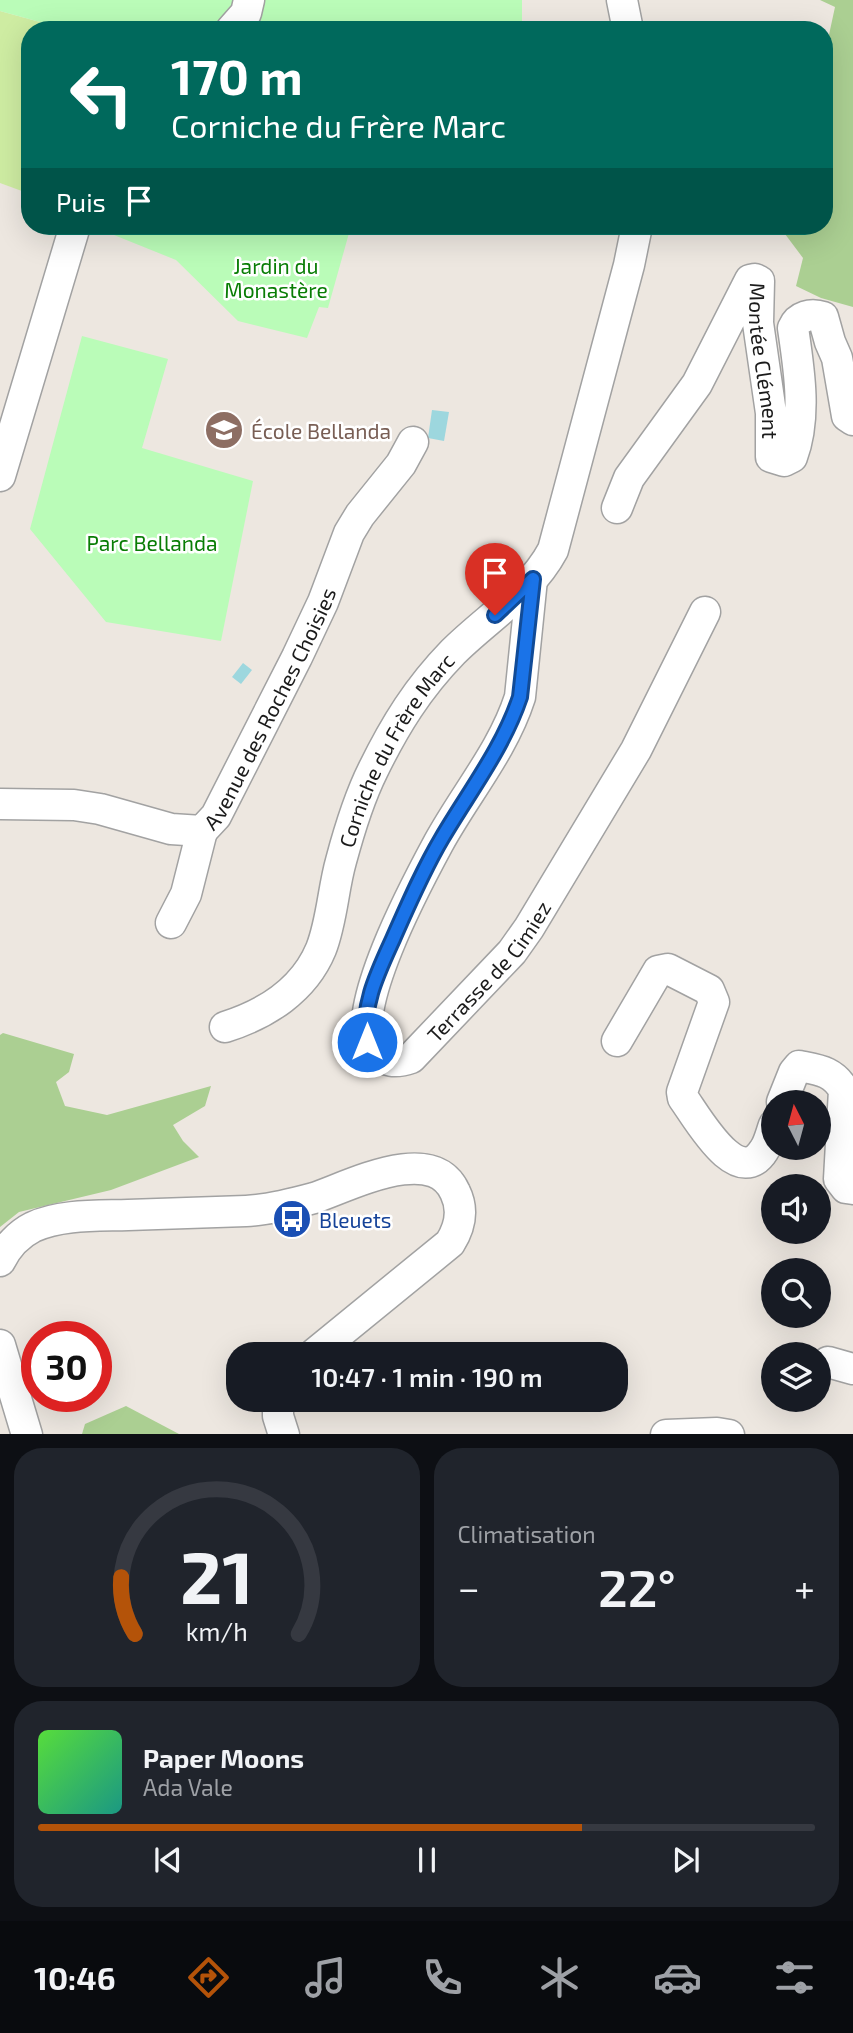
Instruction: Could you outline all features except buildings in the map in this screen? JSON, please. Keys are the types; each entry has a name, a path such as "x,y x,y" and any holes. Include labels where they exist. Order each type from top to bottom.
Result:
{"street":[{"path":"239,21 246,13 249,0"},
{"path":"622,0 626,21"},
{"path":"0,476 5,441 72,235"},
{"name":"Corniche du Frère Marc","path":"225,1027 265,1010 300,983 321,948 341,860 371,774 414,696 454,651 533,579 553,550 635,235"},
{"name":"Montée Clément","path":"617,508 629,478 697,384 750,280 759,281 758,323 771,413 771,457 783,461 792,457 797,443 799,375 793,328 796,320 819,315 827,323 848,416 853,420"},
{"name":"Avenue des Roches Choisies","path":"0,804 75,805 100,809 171,829 202,831 216,816 297,657 323,602 349,533 401,464 412,442"},
{"name":"Terrasse de Cimiez","path":"533,579 520,697 514,715 503,739 440,840 374,981 367,1008 367,1042 379,1057 390,1062 411,1058 512,952 529,928 636,750 705,612"},
{"path":"171,923 186,894 202,831"},
{"path":"617,1041 658,971 668,969 709,990 714,1002 682,1092 683,1098 721,1151 746,1163 761,1154"},
{"path":"788,1090 799,1066 820,1070 838,1079 844,1090 839,1179 846,1188 853,1189"},
{"path":"0,1261 23,1233 44,1223 101,1216 270,1208 313,1198 400,1170 423,1169 444,1178 455,1192 460,1212 458,1227 450,1243 329,1342"},
{"path":"0,1345 27,1434"},
{"path":"278,1412 284,1434"},
{"path":"666,1434 729,1434"}],"green space":[{"path":"0,0 239,0 236,14 222,21 36,21 0,11"},
{"path":"259,0 522,0 522,21 254,21"},
{"path":"820,0 853,0 853,307 821,298 796,286 803,258 786,235 833,235 832,21 835,7"},
{"path":"0,11 36,21 21,21 21,191 0,183"},
{"name":"Jardin du Monastère","path":"114,235 348,235 328,308 319,307 307,338 238,321 176,260"},
{"name":"Parc Bellanda","path":"82,336 168,359 142,448 253,481 221,641 106,622 30,529"},
{"path":"3,1033 74,1054 69,1072 56,1082 65,1106 107,1115 211,1086 205,1106 173,1125 183,1141 199,1157 111,1190 19,1212 0,1227 0,1035"},
{"path":"126,1406 179,1434 82,1434 85,1424"}],"water":[{"path":"432,410 449,412 444,441 428,438"},
{"path":"243,663 252,670 241,684 232,677"}],"place":[{"name":"École Bellanda","path":"224,430"},
{"name":"Bleuets","path":"292,1219"}],"route":[{"path":"367,1042 367,1008 374,981 412,896 440,840 503,739 514,715 520,697 533,579 495,615"}]}
